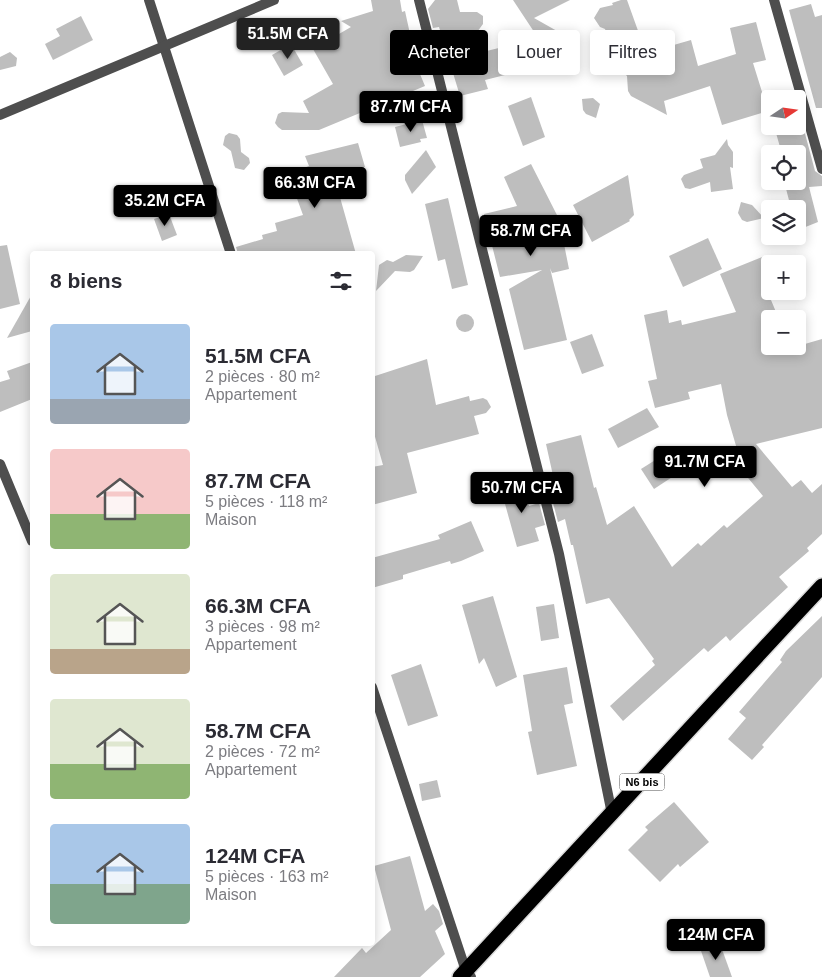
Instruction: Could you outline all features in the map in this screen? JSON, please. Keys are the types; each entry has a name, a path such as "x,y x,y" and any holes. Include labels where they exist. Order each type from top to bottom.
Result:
{"highway":[{"name":"N6 bis","path":"466,975 822,586"}],"street":[{"path":"149,0 230,251"},
{"path":"0,115 274,0"},
{"path":"419,0 559,554 612,814"},
{"path":"774,0 822,169"},
{"path":"0,464 30,536"},
{"path":"375,696 466,975"}],"building":[{"path":"371,0 400,0 402,12 405,11 409,30 390,30 390,75 420,75 425,86 319,130 282,130 278,127 275,123 278,114 282,112 309,113 303,101 333,84 313,49 351,27 341,21 373,11"},
{"path":"435,0 457,0 460,12 477,12 483,16 483,24 479,30 440,30 439,27 433,28 428,9"},
{"path":"513,0 570,0 534,18 555,30 533,30"},
{"path":"627,0 638,30 605,30 600,27 594,18 600,8 613,5 612,3"},
{"path":"811,4 815,17 822,15 822,108 816,108 789,10"},
{"path":"81,16 93,40 53,60 45,44 60,36 56,29"},
{"path":"756,22 766,60 753,63 761,90 761,113 722,125 710,86 664,101 667,115 631,96 628,91 627,76 675,75 675,45 691,40 698,66 736,54 730,28"},
{"path":"291,44 303,65 284,76 272,55"},
{"path":"498,48 498,75 505,75 485,80 488,89 460,96 454,75 488,75 488,51"},
{"path":"10,52 17,58 16,66 0,70 0,57"},
{"path":"531,97 545,137 523,146 508,106"},
{"path":"593,98 600,104 596,118 586,114 583,110 582,99"},
{"path":"422,120 427,138 420,139 421,142 400,147 395,127"},
{"path":"229,133 237,135 240,139 241,152 249,158 250,163 244,170 235,168 231,151 223,145 225,136"},
{"path":"777,135 805,135 815,171 822,176 822,186 809,187 818,222 806,227 806,200 789,200 786,190 806,190 806,145 779,145"},
{"path":"727,139 728,145 733,152 733,168 730,167 733,189 711,192 710,182 690,189 685,188 681,179 684,175 703,168 700,159 715,155"},
{"path":"358,143 365,167 334,176 355,251 237,251 236,247 263,239 262,235 277,231 275,223 303,215 288,174 309,166 305,156"},
{"path":"426,150 436,167 412,194 405,180 405,175"},
{"path":"531,164 559,219 569,269 552,273 550,268 567,340 524,350 509,289 542,270 500,277 484,214 517,206 504,177"},
{"path":"628,175 634,215 630,221 592,242 573,205"},
{"path":"448,198 468,285 452,289 445,259 438,261 425,204"},
{"path":"741,202 752,205 761,215 761,219 747,222 742,220 738,213"},
{"path":"169,214 177,235 162,241 154,219"},
{"path":"708,238 722,269 683,287 669,256"},
{"path":"7,245 20,304 0,309 0,246"},
{"path":"406,255 423,256 414,270 410,272 395,271 376,291 379,265 387,260 393,262"},
{"path":"761,257 761,300 771,300 775,310 761,310 761,355 806,355 806,344 822,339 822,428 756,444 792,487 801,480 812,493 822,484 822,534 807,548 809,551 779,577 788,587 730,641 726,636 708,652 704,648 623,721 610,706 655,665 652,661 654,659 609,598 586,604 573,545 571,545 565,519 558,522 552,499 558,498 546,444 581,435 594,488 596,487 607,525 634,506 672,567 698,543 701,546 724,525 727,528 763,496 734,461 739,456 727,415 721,384 688,392 690,399 655,408 648,381 657,379 644,315 667,310 669,323 681,320 682,325 736,312 720,274"},
{"path":"30,298 30,332 7,338"},
{"path":"465,314 471,317 474,323 471,329 465,332 459,329 456,323 459,317"},
{"path":"592,334 604,366 582,374 570,342"},
{"path":"427,359 436,405 469,396 470,401 483,398 487,400 491,407 486,413 474,416 479,434 407,453 417,493 375,504 375,466 383,465 375,437 375,376"},
{"path":"30,363 30,400 0,412 0,382 10,379 7,371"},
{"path":"647,408 659,427 618,448 608,429"},
{"path":"676,447 689,466 654,489 641,469"},
{"path":"522,479 529,506 539,503 545,525 535,528 539,541 517,547 500,486"},
{"path":"471,521 484,551 451,564 450,561 403,575 403,579 375,587 375,557 440,539 438,535"},
{"path":"493,596 517,677 496,687 484,658 479,664 462,605"},
{"path":"554,604 559,638 541,641 536,607"},
{"path":"822,616 822,677 762,745 764,747 752,760 728,739 746,718 739,712 782,662 780,660 786,651"},
{"path":"421,664 438,716 408,726 391,675"},
{"path":"567,667 573,703 564,705 577,766 537,775 528,732 532,731 523,675"},
{"path":"437,780 441,797 422,801 419,784"},
{"path":"674,802 709,842 680,867 678,864 660,882 628,850 648,830 645,827"},
{"path":"410,856 425,911 433,904 439,911 443,924 435,931 445,954 420,977 334,977 362,948 366,953 391,930 375,866"},
{"path":"719,941 732,977 710,977 700,948"}]}
